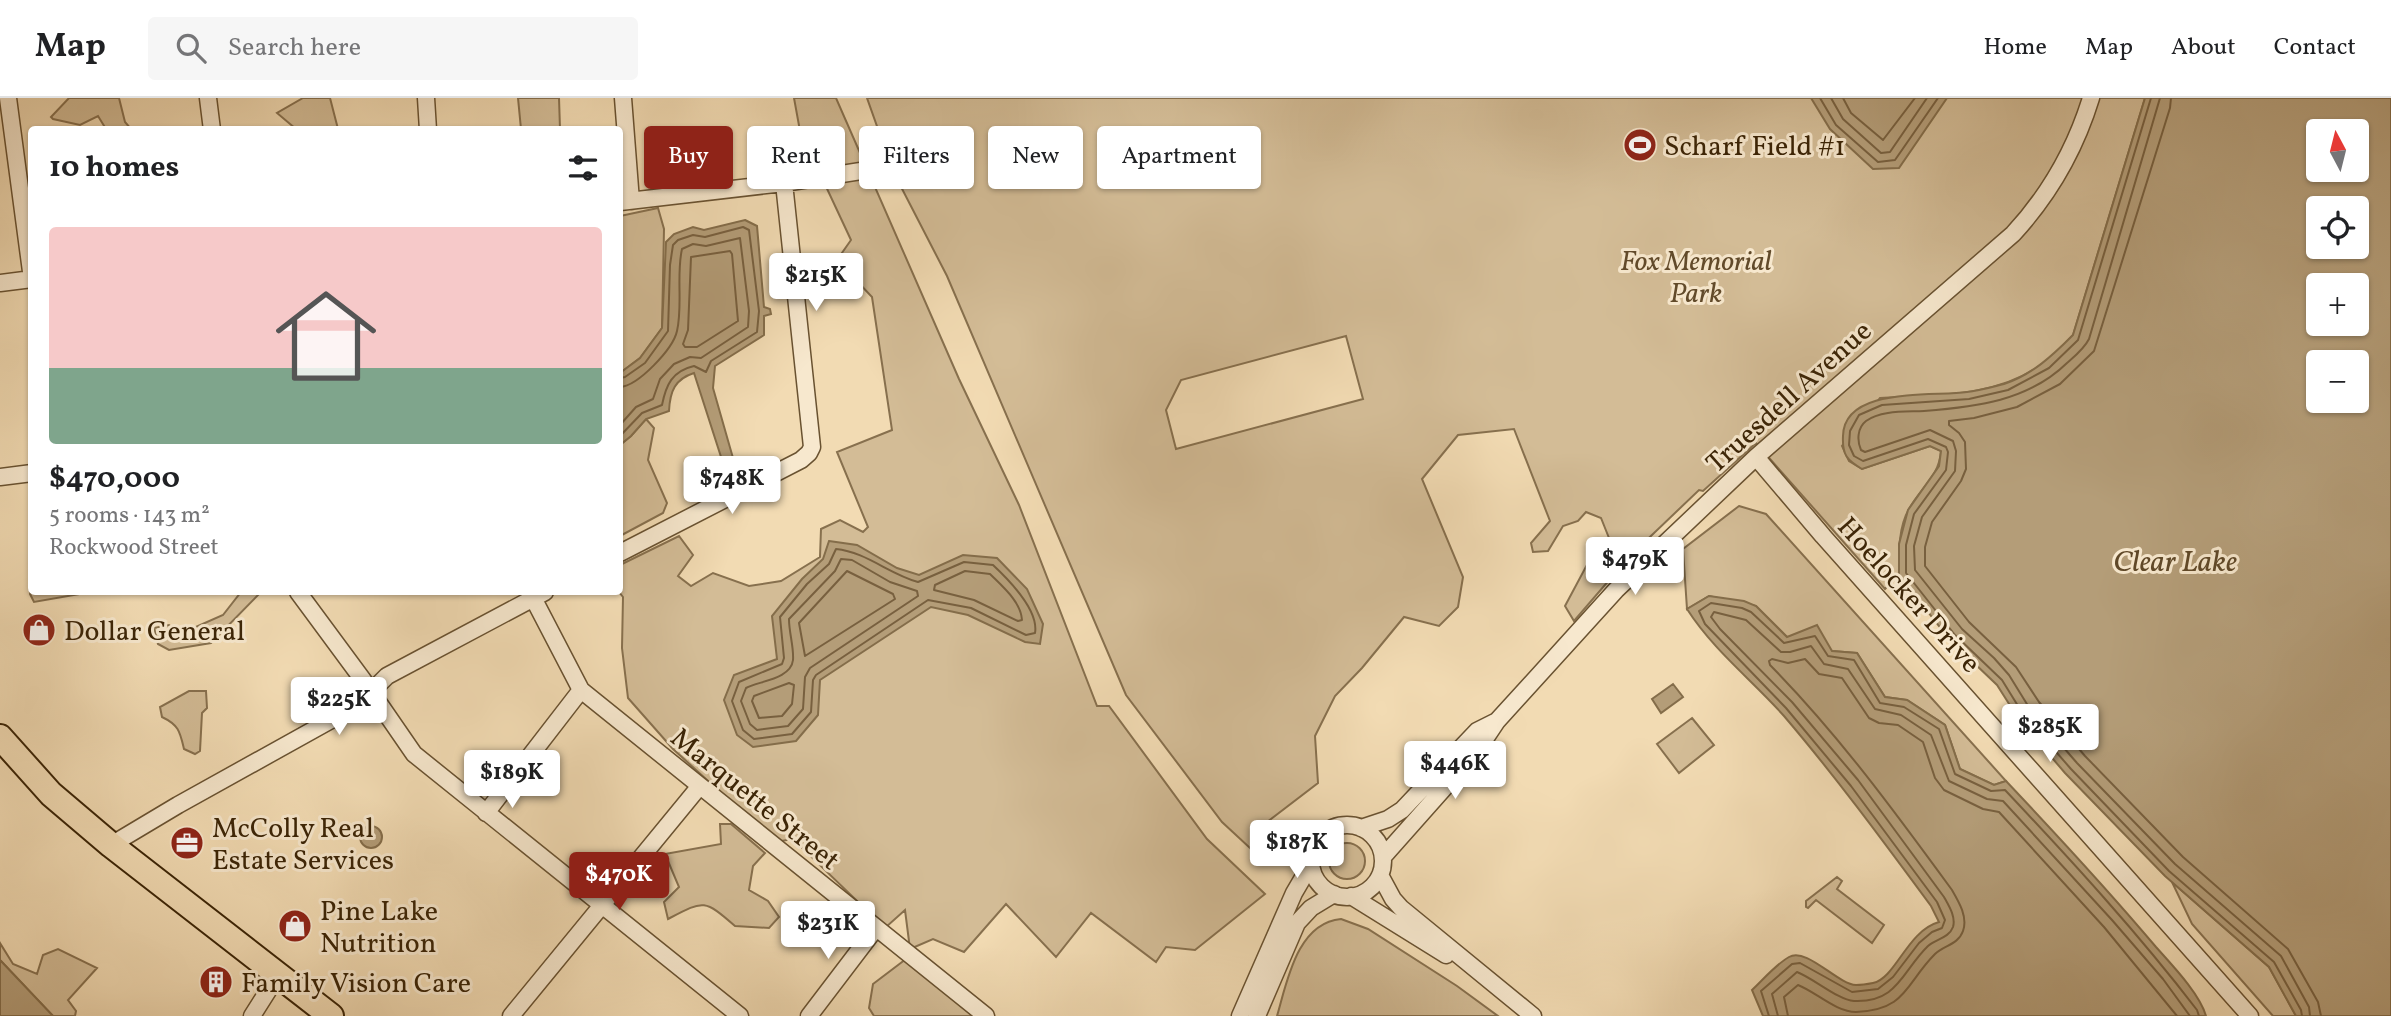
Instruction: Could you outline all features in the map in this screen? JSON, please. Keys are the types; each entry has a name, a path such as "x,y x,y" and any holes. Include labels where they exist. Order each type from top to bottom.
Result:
{"main road":[{"path":"0,737 51,794 111,845 331,1016"}],"street":[{"path":"8,98 28,249"},
{"path":"208,98 212,126"},
{"path":"426,98 428,126"},
{"path":"623,98 625,202 747,187"},
{"name":"Truesdell Avenue","path":"1383,857 1477,751 1497,721 1616,590 1756,457 2013,234 2035,211 2065,164 2082,128 2091,98"},
{"path":"623,551 801,460 813,447 785,189"},
{"path":"0,284 28,280"},
{"name":"Hoelocker Drive","path":"1756,457 1823,537 2250,1016"},
{"path":"0,477 28,474"},
{"path":"300,595 414,754 740,1016"},
{"path":"111,845 358,705 387,676 534,595"},
{"name":"Marquette Street","path":"536,595 581,690 986,1016"},
{"path":"486,813 581,690"},
{"name":"Truesdell Avenue","path":"1361,828 1388,819 1402,810 1477,731 1497,721"},
{"path":"511,1016 699,787"},
{"path":"1240,1016 1294,893 1311,864 1313,848 1325,832 1343,825 1361,828 1376,839 1383,857 1380,875 1368,889 1351,896"},
{"path":"1311,864 1318,882 1334,894 1351,896 1447,955 1474,968"},
{"path":"1380,875 1401,908 1533,1016"},
{"path":"1257,1016 1297,923 1311,908 1334,894"},
{"path":"809,1016 876,928"},
{"path":"252,1016 278,975"}],"green space":[{"path":"69,98 119,98 128,126 104,126 98,116 80,125 51,117"},
{"path":"303,98 330,98 337,126 292,126 277,113"},
{"path":"518,98 559,98 560,126 521,126"},
{"path":"794,98 836,98 859,151 859,189 876,189 959,379 1019,505 1097,706 1109,706 1207,839 1265,894 1195,950 1166,947 1156,962 1091,913 1056,957 1006,904 964,952 933,939 910,949 905,910 885,928 793,839 775,842 673,749 628,698 622,648 623,564 679,536 693,555 678,576 691,586 713,573 749,586 781,581 820,557 821,529 840,520 863,532 868,527 837,452 892,430 872,297 837,260 851,240 827,189 845,189 845,126 799,126"},
{"name":"Fox Memorial Park","path":"867,98 2145,98 2073,335 2046,361 2008,382 1945,395 1880,398 1842,446 1849,461 1862,469 1930,446 1941,451 1937,468 1905,516 1900,541 1899,575 1885,589 1756,443 1703,491 1699,490 1629,557 1574,621 1565,606 1589,561 1609,538 1601,518 1586,512 1578,521 1563,526 1548,551 1533,552 1531,543 1550,521 1514,429 1458,435 1422,479 1463,577 1458,607 1439,626 1404,617 1335,696 1315,736 1318,783 1254,832 1271,845 1275,859 1265,862 1222,822 1126,695 947,276 902,189 974,189 974,126 877,126","holes":["1346,336 1363,399 1176,449 1166,410 1181,380"]},
{"path":"658,208 664,229 662,328 640,358 623,371 623,215"},
{"path":"646,419 654,428 648,460 667,503 663,513 623,534 623,443"},
{"path":"1739,506 1766,514 2006,781 1994,785 1960,769 1945,725 1907,700 1885,697 1857,653 1832,651 1787,637 1756,606 1709,596 1687,609 1683,549"},
{"path":"30,595 74,595 34,602"},
{"path":"239,595 258,595 211,643 169,650 158,644 154,628 169,625 180,634 223,615"},
{"path":"189,691 206,691 207,708 202,713 200,751 195,754 184,749 178,730 162,717 160,707"},
{"path":"1692,718 1714,745 1679,773 1657,744"},
{"path":"720,824 731,824 765,853 753,866 749,890 768,901 779,917 769,928 735,926 717,911 703,905 689,908 668,919 664,902 679,887 665,854 721,844"},
{"path":"1347,843 1360,848 1365,861 1360,874 1347,879 1334,874 1329,861 1334,848"},
{"path":"1837,877 1842,881 1837,889 1884,925 1872,943 1816,900 1806,907 1806,901"},
{"path":"2172,882 2269,967 2296,1016 2273,1016 2192,924"},
{"path":"1341,919 1368,929 1457,986 1498,1016 1277,1016 1290,971 1304,942 1326,923"},
{"path":"0,943 13,964 37,974 43,955 58,949 97,968 68,1000 76,1011 75,1016 53,1016 0,960"},
{"path":"906,959 974,1016 874,1016 869,1008 873,984"}],"water":[{"path":"1811,98 1947,98 1899,168 1873,169 1830,129"},
{"name":"Clear Lake","path":"2145,98 2391,98 2391,1016 2296,1016 2269,967 2165,876 2065,773 2018,718 1997,685 1950,640 1899,575 1899,544 1908,510 1939,466 1941,451 1930,446 1862,469 1849,460 1843,448 1847,420 1858,409 1874,401 1972,391 2004,384 2033,370 2073,335"},
{"path":"745,220 757,226 764,307 770,309 771,314 764,316 764,335 715,366 713,388 735,465 733,468 723,463 694,373 678,382 671,397 669,411 646,419 623,443 623,371 640,358 662,328 666,242 674,234 693,227 704,230"},
{"path":"829,541 857,545 897,568 919,575 963,555 997,558 1027,589 1043,624 1040,644 1025,642 968,615 931,607 820,680 818,715 796,741 753,747 737,735 724,700 734,675 777,659 772,616 802,579 823,559"},
{"path":"1709,596 1744,601 1756,606 1787,637 1817,625 1832,651 1857,653 1885,697 1907,700 1945,725 1960,769 1994,785 2006,781 2177,971 2198,998 2206,1016 1763,1016 1752,990 1789,957 1804,957 1848,983 1873,983 1889,973 1918,935 1939,922 1931,906 1822,762 1784,716 1721,652 1687,609"},
{"path":"1673,684 1683,697 1661,713 1652,699"},
{"path":"371,826 379,829 382,837 379,845 371,848 363,845 360,837 363,829"},
{"path":"0,960 53,1016 0,1016"}],"place":[{"name":"Scharf Field #1","path":"1640,145"},
{"name":"Dollar General","path":"39,630"},
{"name":"McColly Real Estate Services","path":"187,843"},
{"name":"Pine Lake Nutrition","path":"295,926"},
{"name":"Family Vision Care","path":"216,982"}]}
